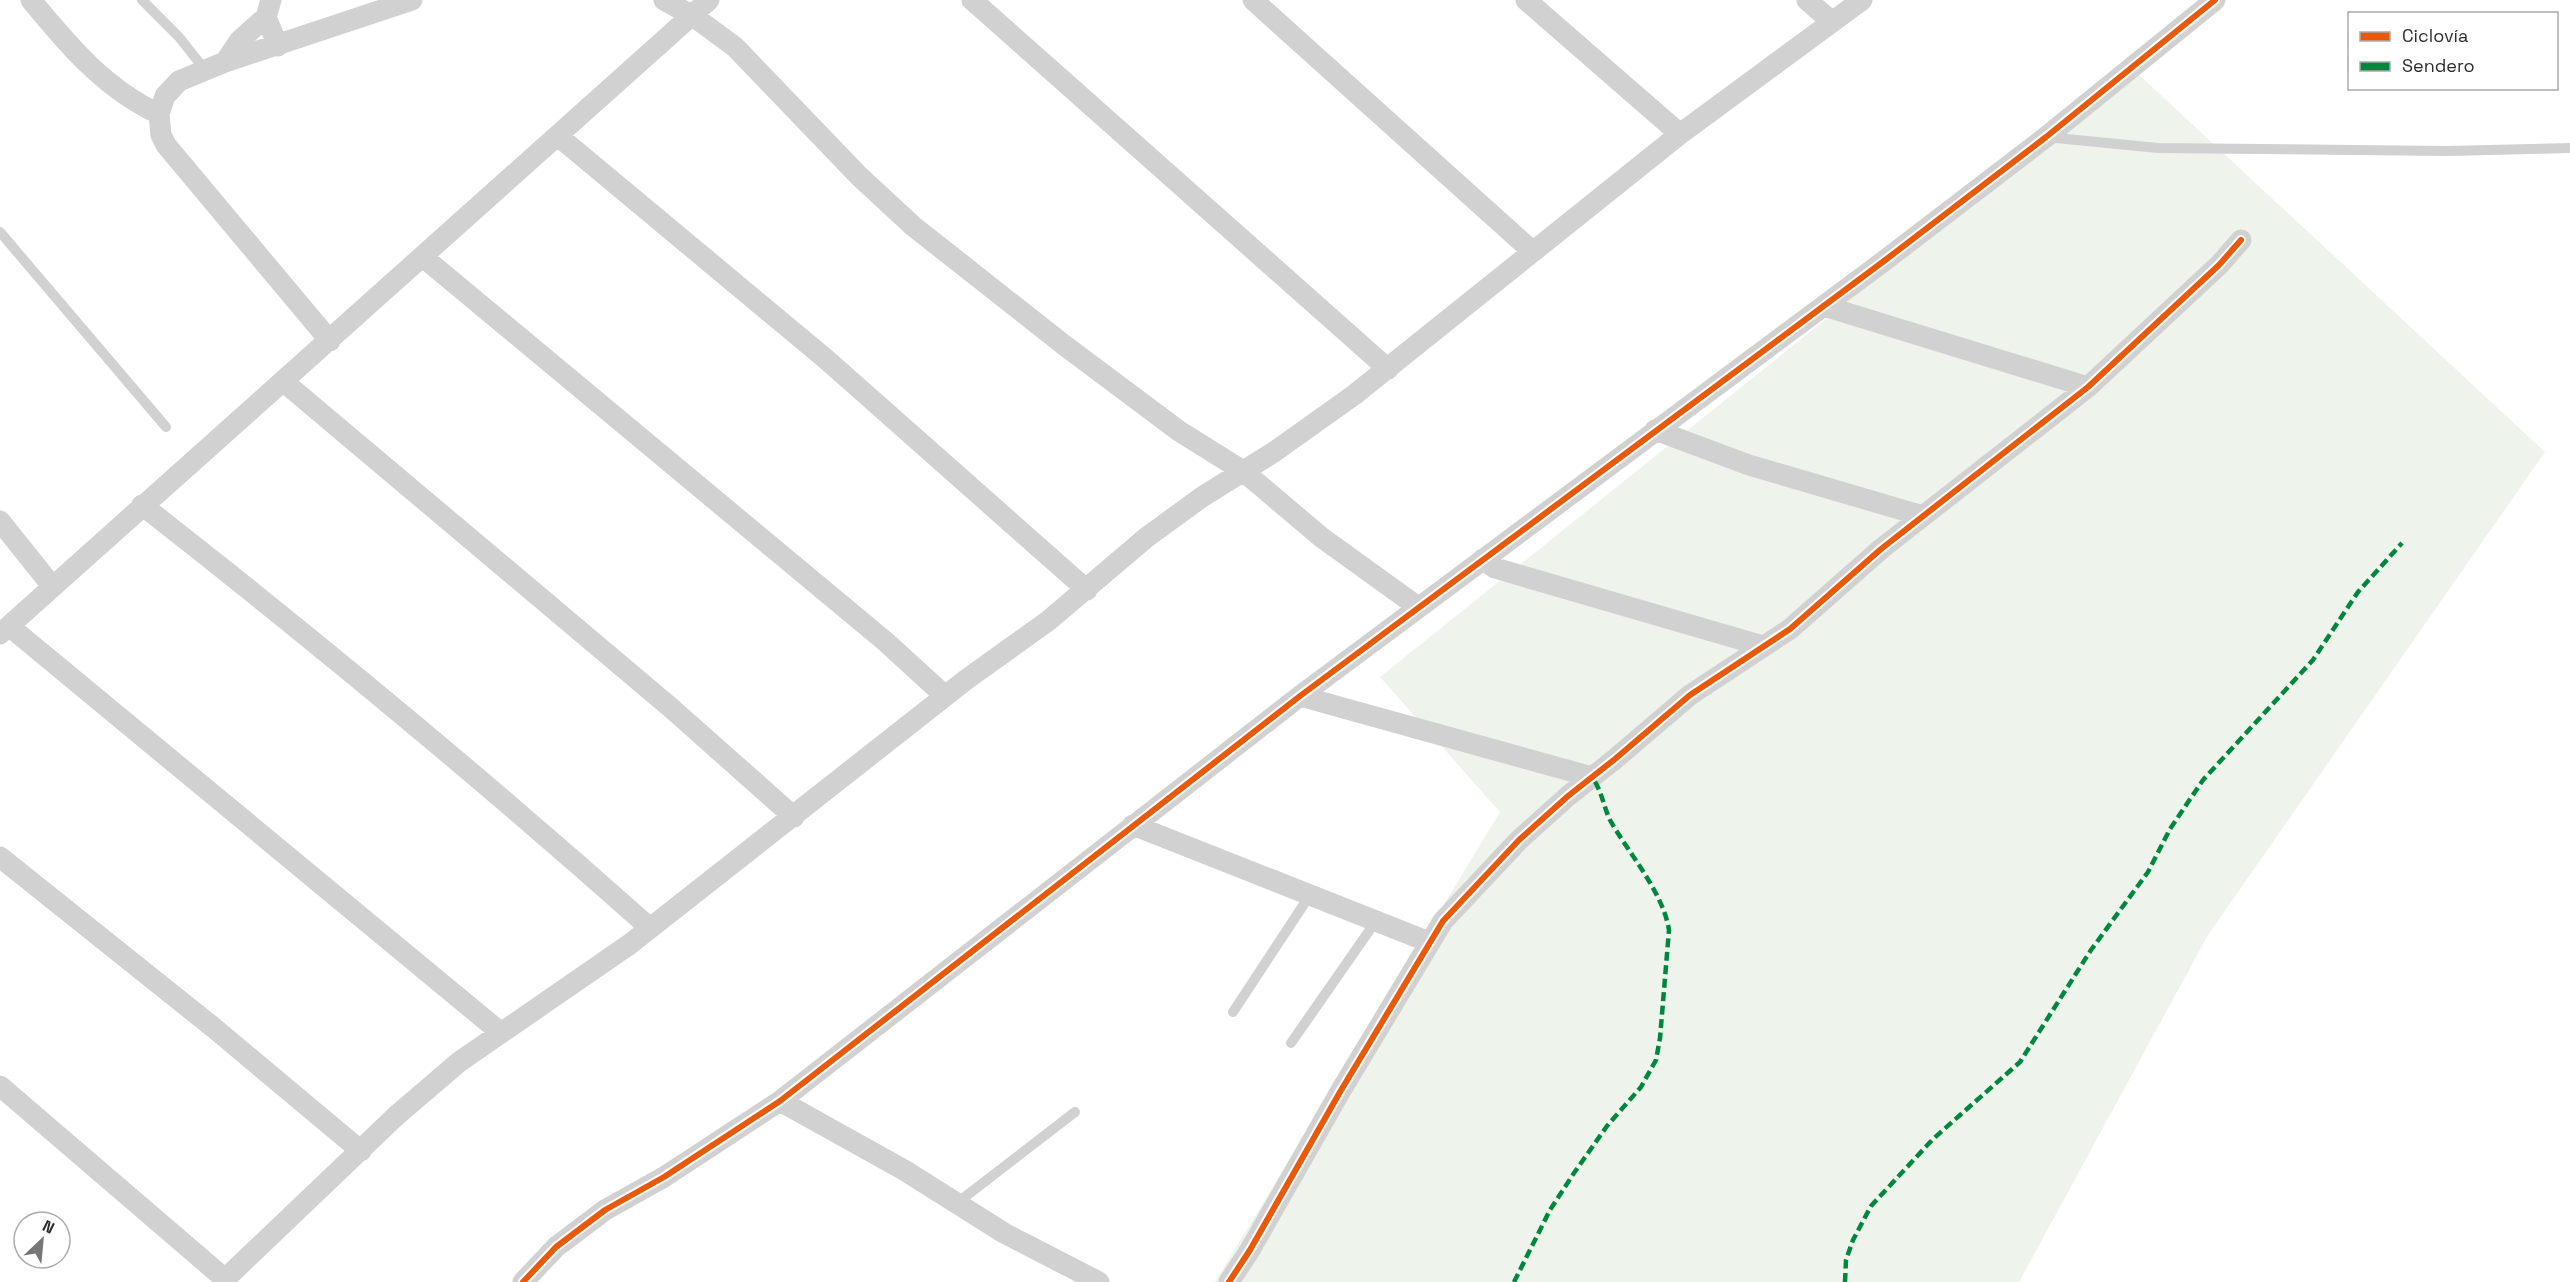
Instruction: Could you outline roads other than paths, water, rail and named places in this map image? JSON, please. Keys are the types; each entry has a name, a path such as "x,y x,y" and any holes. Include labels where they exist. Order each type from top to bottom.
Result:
{"street":[{"path":"31,0 65,41 101,77 133,100 159,114"},
{"path":"330,341 166,145 161,135 159,114 165,96 179,81 215,66 412,0"},
{"path":"664,0 693,16 735,47 859,176 913,226 1064,345 1179,431 1243,471 1321,537 1418,607"},
{"path":"500,1032 4,630 142,505 330,341 693,16 708,0"},
{"path":"972,0 1388,369"},
{"path":"1253,0 1532,251"},
{"path":"1526,0 1680,134"},
{"path":"1807,0 1832,22"},
{"path":"0,1086 223,1280 427,1088 500,1032 590,974 794,817 945,696 1087,591 1147,537 1202,497 1274,452 1388,369 1680,134 1862,0"},
{"path":"524,1282 556,1247 605,1210 664,1177 780,1101 1299,696 1824,306 2046,137 2215,0"},
{"path":"215,66 269,9"},
{"path":"269,9 278,46"},
{"path":"558,136 827,360 1087,591"},
{"path":"1229,1282 1443,921 1519,840 1689,694 1790,629 1881,549 2088,387 2218,266 2241,240"},
{"path":"423,257 886,642 945,696"},
{"path":"1824,306 2088,387"},
{"path":"284,382 670,707 794,817"},
{"path":"1655,430 1749,465 1923,516"},
{"path":"142,505 442,746 650,928"},
{"path":"0,521 52,586"},
{"path":"1483,559 1495,568 1763,646"},
{"path":"1299,696 1592,777"},
{"path":"1133,825 1430,942"},
{"path":"0,856 233,1043 361,1151"},
{"path":"780,1101 904,1170 1004,1233 1099,1282"}],"lane":[{"path":"141,0 179,37 215,66"},
{"path":"2046,137 2158,148 2447,151 2570,148"},
{"path":"0,232 166,427"},
{"path":"1233,1012 1310,895"},
{"path":"1291,1042 1376,921"},
{"path":"957,1203 1075,1112"}]}
